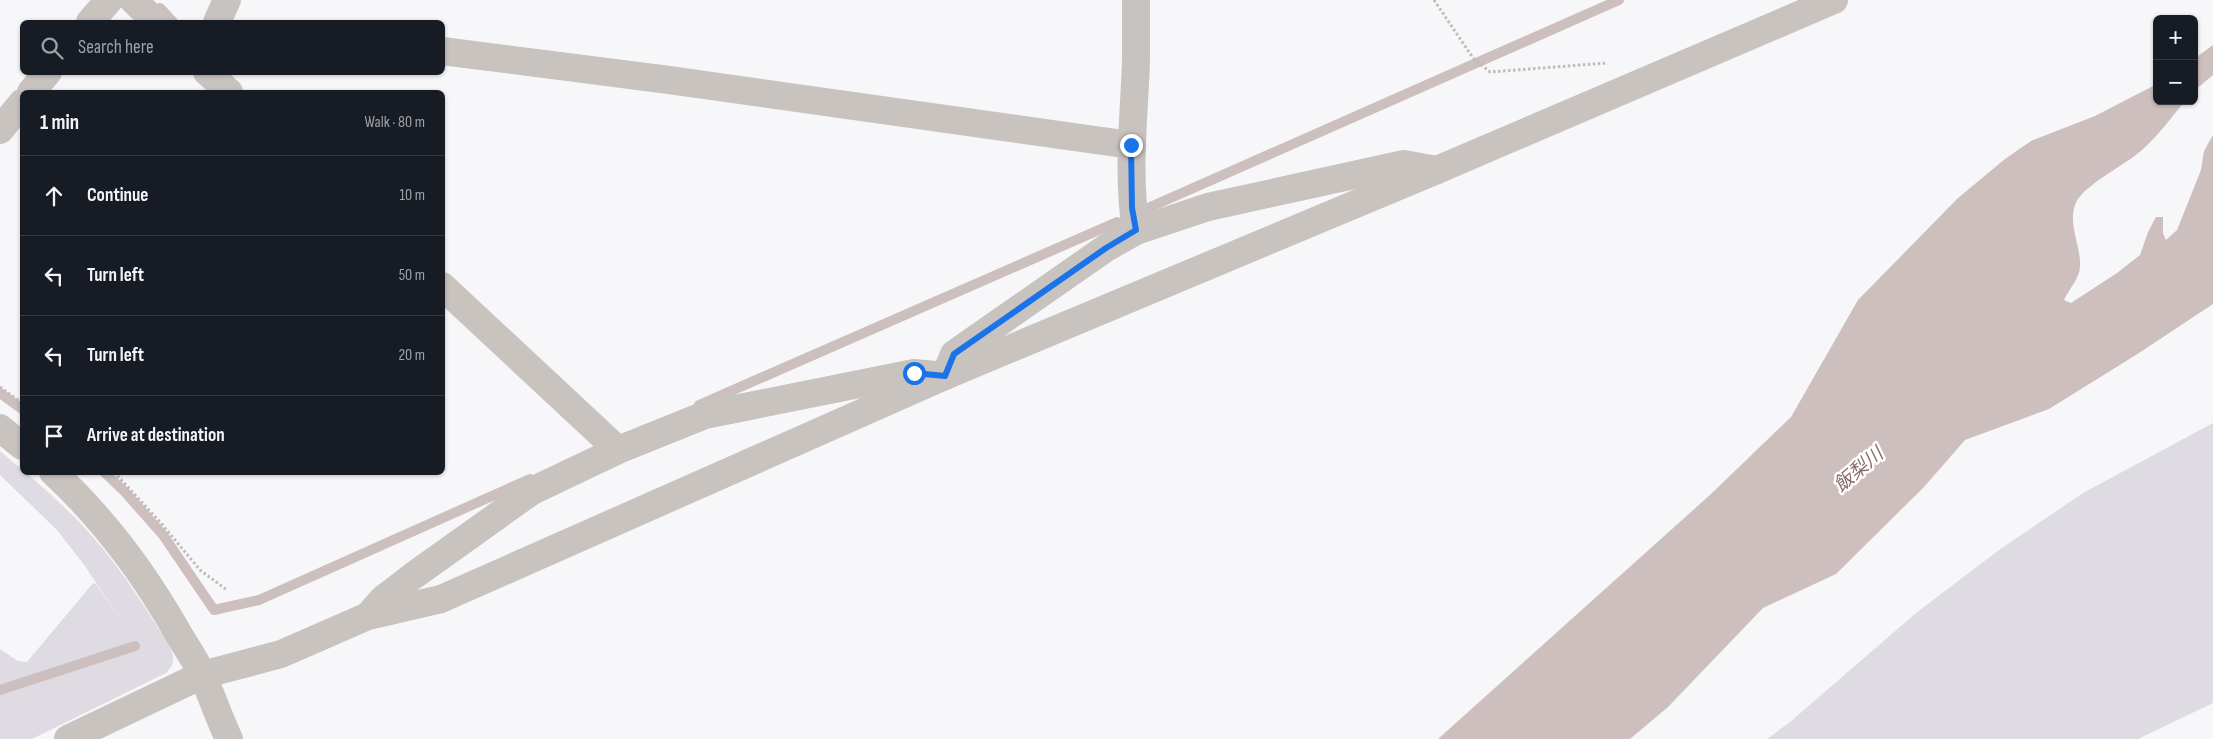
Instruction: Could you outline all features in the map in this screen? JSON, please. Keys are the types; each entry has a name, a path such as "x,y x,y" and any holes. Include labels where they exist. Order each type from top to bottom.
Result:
{"street":[{"path":"92,20 109,0"},
{"path":"133,0 154,20"},
{"path":"218,20 228,0"},
{"path":"1136,0 1136,62 1131,145 1132,208 1136,230"},
{"path":"68,739 202,675 281,654 368,616 441,599 945,376 1437,170 1834,0"},
{"path":"445,51 670,80 1131,145"},
{"path":"33,90 45,75"},
{"path":"210,75 227,90"},
{"path":"0,130 20,105"},
{"path":"945,376 954,354 1106,248 1136,230 1208,207 1404,164 1437,170"},
{"path":"445,289 618,450"},
{"path":"368,616 383,599 413,576 532,491 618,450 705,414 914,373 945,376"},
{"path":"0,428 20,444"},
{"path":"56,475 103,524 135,563 160,601 202,675 229,739"}],"path":[{"path":"1434,0 1473,58 1490,72 1611,62"},
{"path":"0,387 20,402"},
{"path":"117,475 160,522 200,570 227,590"}],"shaded area":[{"path":"2213,423 2213,703 2138,739 1767,739 1790,722 1916,613 1999,550 2083,493"},
{"path":"0,451 20,468 20,475 28,475 57,500 91,534 125,577 166,639 173,656 172,665 166,673 32,739 0,739 0,693 136,649 137,645 85,566 57,530 0,475"},
{"path":"93,583 96,584 134,640 132,643 0,686 0,649 18,661 27,662"}],"water":[{"path":"2213,45 2213,75 2198,88 2198,60 2198,56"},
{"name":"飯梨川","path":"2153,86 2153,105 2182,105 2142,150 2095,183 2079,198 2075,205 2073,220 2080,258 2080,270 2064,300 2071,303 2117,273 2140,255 2148,232 2156,217 2163,217 2163,233 2166,240 2177,230 2201,170 2204,151 2213,135 2213,304 2049,409 1965,440 1924,487 1836,574 1763,608 1668,707 1630,739 1438,739 1711,494 1791,417 1858,300 1958,198 2005,159 2031,141 2095,116"}],"waterway":[{"path":"1148,208 1619,0"},
{"path":"160,8 171,20"},
{"path":"699,405 1117,222"},
{"path":"0,393 20,408"},
{"path":"107,475 163,535 214,610 259,600 530,479"},
{"path":"0,690 135,646"}],"route":[{"path":"914,373 945,376 954,354 1106,248 1136,230 1132,208 1131,145"}]}
